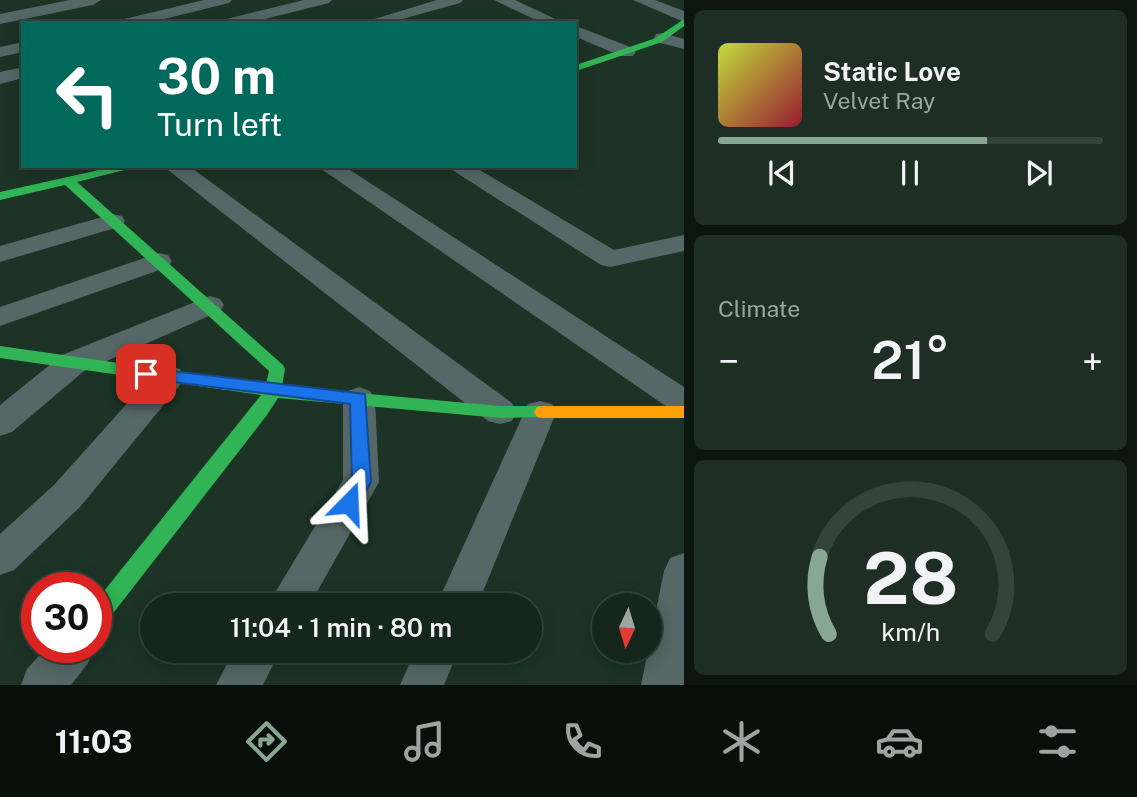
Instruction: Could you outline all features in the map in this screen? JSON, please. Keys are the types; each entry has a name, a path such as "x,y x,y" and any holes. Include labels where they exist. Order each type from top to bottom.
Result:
{"street":[{"path":"0,19 93,0"},
{"path":"134,21 224,0"},
{"path":"236,21 324,0"},
{"path":"376,21 455,0"},
{"path":"502,0 551,21"},
{"path":"577,68 662,38 684,19 641,0"},
{"path":"138,5 153,16"},
{"path":"416,10 437,21"},
{"path":"577,31 627,52"},
{"path":"662,38 684,44"},
{"path":"0,52 21,47"},
{"path":"0,78 21,73"},
{"path":"0,196 125,168"},
{"path":"177,168 500,412"},
{"path":"331,168 684,403"},
{"path":"460,168 610,259 684,243"},
{"path":"68,181 210,305 277,369 273,391 261,410 112,598"},
{"path":"0,254 113,221"},
{"path":"0,317 159,261"},
{"path":"0,423 73,363 210,305"},
{"path":"0,352 273,391 500,412 684,412"},
{"path":"0,558 67,496 169,377"},
{"path":"294,593 361,482 359,399"},
{"path":"462,593 540,413"},
{"path":"663,685 684,571"},
{"path":"43,685 61,663"},
{"path":"238,685 252,663"},
{"path":"422,685 432,663"}],"traffic: fast":[{"path":"577,68 659,40 684,22"},
{"path":"0,196 125,168"},
{"path":"68,181 277,369 273,391 261,410 112,598"},
{"path":"0,352 273,391 500,412 543,412"}],"traffic: slow":[{"path":"543,412 684,412"}],"route":[{"path":"146,374 359,399 361,482 349,503"}]}
